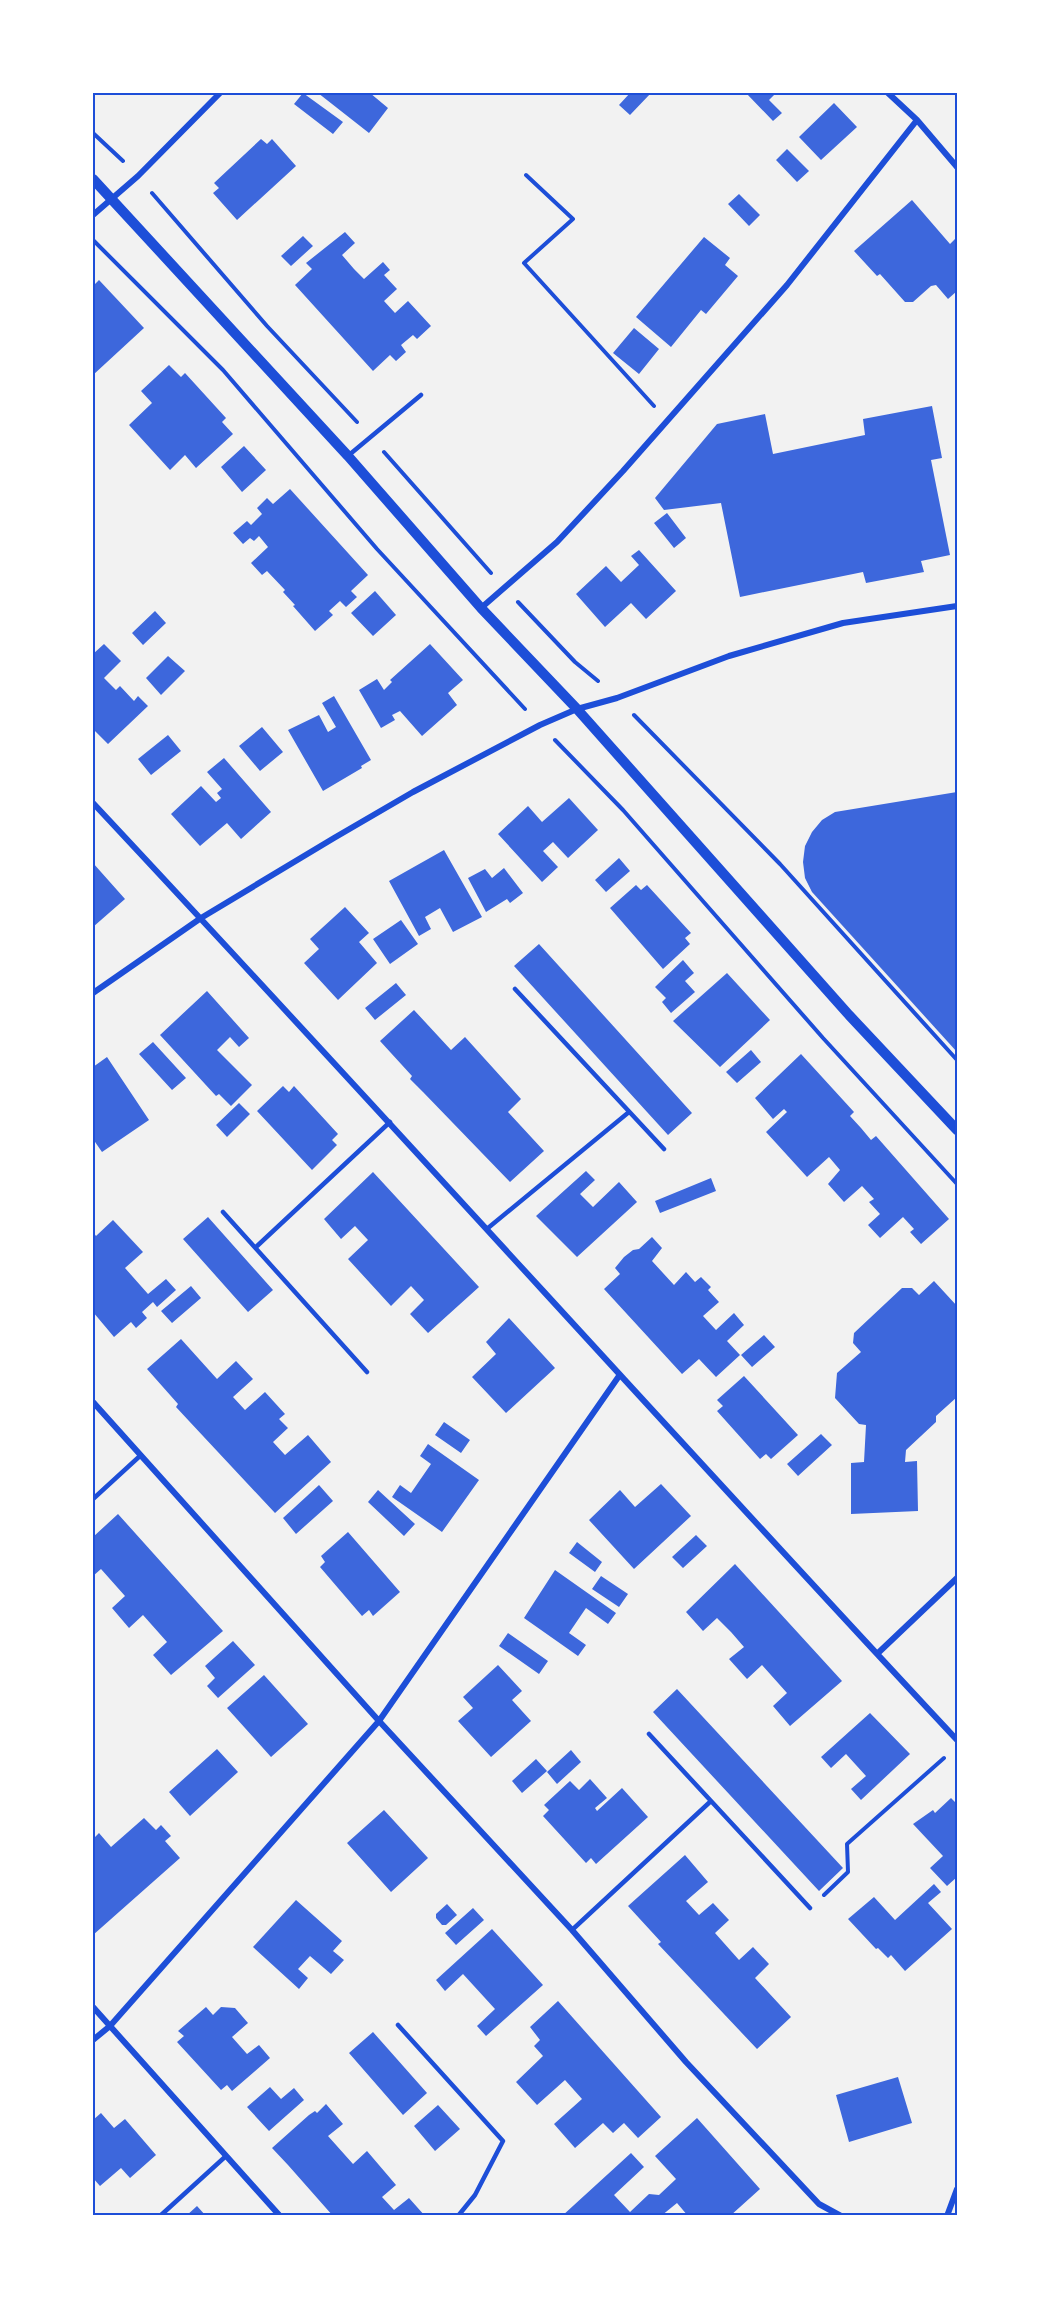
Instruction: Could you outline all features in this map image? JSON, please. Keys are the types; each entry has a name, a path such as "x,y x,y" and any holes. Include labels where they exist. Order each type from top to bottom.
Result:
{"street":[{"path":"93,215 220,93"},
{"path":"888,93 917,120 957,167"},
{"path":"481,608 557,542 667,420 787,285 917,120"},
{"path":"93,179 113,198 237,338 348,456 481,608 577,709 849,1015 957,1130"},
{"path":"93,993 201,918 413,792 540,725 577,709 617,698 729,657 843,623 957,606"},
{"path":"93,803 488,1228 619,1376 957,1740"},
{"path":"93,2040 110,2026 379,1721 619,1376"},
{"path":"93,1401 379,1721 572,1930 686,2062 819,2205 841,2216"},
{"path":"877,1654 957,1578"},
{"path":"93,2007 280,2216"},
{"path":"946,2216 957,2189"}],"lane":[{"path":"348,456 421,395"},
{"path":"515,989 664,1149"},
{"path":"488,1228 629,1112"},
{"path":"256,1247 390,1122"},
{"path":"224,1212 368,1372"},
{"path":"93,1498 141,1455"},
{"path":"649,1734 810,1908"},
{"path":"572,1930 711,1801"},
{"path":"399,2025 503,2141 475,2195 458,2216"},
{"path":"160,2216 226,2156"}],"path":[{"path":"526,175 573,219 524,263 667,420"},
{"path":"663,744 780,864 957,1060"},
{"path":"810,1908 848,1872 848,1844 949,1753"}],"building":[{"path":"303,93 343,122 333,134 294,104"},
{"path":"318,93 370,93 388,108 369,133"},
{"path":"630,93 651,93 630,115 619,105"},
{"path":"746,93 776,93 769,100 782,113 773,121"},
{"path":"834,103 857,127 821,160 799,137"},
{"path":"261,139 267,144 272,139 296,166 237,220 213,193 219,188 214,183"},
{"path":"787,149 809,171 797,182 776,160"},
{"path":"739,194 760,215 749,226 728,204"},
{"path":"912,200 950,244 955,239 957,241 957,291 948,299 936,285 931,286 913,302 905,302 880,274 877,276 854,251"},
{"path":"345,232 355,243 342,255 354,269 364,279 383,262 390,270 384,275 397,289 384,301 395,313 408,301 431,326 417,339 413,335 401,345 406,352 396,361 390,355 373,371 295,285 312,269 306,263"},
{"path":"303,236 313,246 291,266 281,256"},
{"path":"704,237 730,258 725,265 738,276 706,314 701,310 671,347 636,317"},
{"path":"99,280 144,328 93,375 93,286"},
{"path":"634,328 659,349 639,374 613,353"},
{"path":"169,365 181,377 185,373 226,418 222,422 233,434 196,468 185,455 170,470 129,425 152,403 141,391"},
{"path":"932,406 942,458 931,460 950,555 921,561 924,572 866,583 863,572 740,597 721,503 664,510 655,498 717,424 765,414 773,454 865,435 863,419"},
{"path":"244,446 266,470 242,492 221,467"},
{"path":"290,489 368,575 351,591 357,597 346,607 340,601 329,611 333,615 315,631 293,606 295,605 283,592 285,590 267,571 262,575 251,563 268,547 259,536 254,541 250,538 243,544 233,533 247,521 251,525 262,514 257,508 267,498 273,504"},
{"path":"667,513 686,538 674,548 654,523"},
{"path":"639,550 676,591 646,619 631,603 605,627 576,594 606,566 621,582 639,565 631,556"},
{"path":"375,591 396,615 373,636 351,613"},
{"path":"155,611 166,623 143,645 132,633"},
{"path":"104,644 121,661 104,678 116,690 120,686 134,701 138,696 148,706 108,744 93,729 93,654"},
{"path":"430,644 463,680 448,693 457,705 422,736 400,711 392,715 395,720 381,728 359,690 377,679 384,690 392,682 390,680"},
{"path":"168,656 185,671 161,695 146,678"},
{"path":"334,696 371,760 361,766 362,768 323,791 288,730 319,715 328,732 336,727 322,703"},
{"path":"262,727 283,752 260,771 239,746"},
{"path":"168,735 181,751 151,775 138,759"},
{"path":"224,758 271,812 241,839 227,823 200,846 171,814 201,786 216,802 221,798 217,793 222,789 207,772"},
{"path":"957,792 957,1052 812,892 805,878 803,862 805,846 812,832 822,820 835,812"},
{"path":"569,798 598,830 568,858 553,842 543,851 558,867 542,882 498,834 528,806 542,822"},
{"path":"444,850 482,917 453,932 440,908 425,917 431,929 419,936 389,881"},
{"path":"619,858 630,871 606,892 595,880"},
{"path":"93,863 125,899 93,927"},
{"path":"504,868 523,893 510,903 507,899 486,912 468,878 485,869 492,878"},
{"path":"636,885 641,890 647,885 691,933 685,938 690,944 663,969 610,908"},
{"path":"345,907 369,933 359,942 377,963 338,1000 304,963 319,949 310,939"},
{"path":"401,920 418,944 390,964 373,939"},
{"path":"539,944 692,1113 668,1135 514,966"},
{"path":"683,960 694,973 685,981 695,992 671,1013 662,1002 666,998 655,987"},
{"path":"727,973 770,1020 720,1067 673,1021"},
{"path":"396,983 406,995 375,1020 365,1008"},
{"path":"207,991 249,1038 239,1047 230,1037 217,1050 252,1085 231,1106 219,1094 216,1096 160,1035"},
{"path":"414,1010 451,1050 465,1037 521,1099 508,1112 544,1151 510,1182 410,1079 412,1076 380,1041"},
{"path":"153,1042 186,1078 172,1090 139,1054"},
{"path":"751,1050 761,1062 737,1083 726,1072"},
{"path":"801,1054 854,1112 850,1116 871,1140 876,1136 949,1219 921,1244 910,1232 914,1229 903,1217 880,1238 868,1225 880,1214 869,1202 874,1199 862,1186 844,1202 828,1184 840,1170 829,1157 807,1177 766,1132 787,1112 784,1109 773,1119 755,1098"},
{"path":"107,1057 149,1120 102,1152 93,1139 93,1067"},
{"path":"283,1086 289,1092 294,1086 338,1134 332,1140 337,1145 312,1170 257,1111"},
{"path":"239,1103 250,1114 227,1137 216,1125"},
{"path":"586,1171 595,1180 580,1194 593,1207 619,1182 637,1202 577,1257 536,1216"},
{"path":"373,1172 479,1287 428,1333 410,1314 424,1300 411,1286 391,1306 348,1259 368,1240 355,1226 341,1239 324,1219"},
{"path":"711,1178 716,1191 660,1213 655,1201"},
{"path":"208,1217 273,1290 248,1312 183,1239"},
{"path":"113,1220 143,1252 125,1268 148,1294 166,1279 176,1290 157,1307 153,1302 142,1312 147,1318 136,1328 131,1322 114,1337 93,1312 93,1232 96,1236"},
{"path":"652,1237 662,1248 652,1261 674,1285 686,1272 695,1282 701,1277 711,1287 708,1290 719,1302 703,1316 716,1330 734,1313 744,1325 727,1341 740,1355 716,1377 699,1359 682,1374 604,1289 620,1274 615,1268 624,1257 633,1250 639,1249"},
{"path":"934,1281 957,1306 957,1397 936,1416 936,1422 906,1450 905,1462 917,1461 918,1511 851,1514 851,1463 864,1462 866,1425 859,1424 835,1398 837,1373 861,1352 853,1343 854,1333 902,1288 912,1288 919,1295"},
{"path":"191,1286 201,1298 172,1323 161,1311"},
{"path":"509,1318 555,1368 506,1413 472,1377 496,1354 486,1342"},
{"path":"764,1335 775,1347 752,1367 741,1355"},
{"path":"181,1339 217,1379 236,1361 253,1379 233,1397 245,1410 265,1392 285,1414 279,1419 288,1428 273,1442 285,1455 308,1435 331,1462 275,1513 176,1407 178,1404 147,1369"},
{"path":"744,1376 798,1435 771,1459 766,1454 760,1459 717,1411 723,1406 717,1400"},
{"path":"444,1422 470,1440 461,1453 435,1435"},
{"path":"821,1434 832,1445 798,1476 787,1464"},
{"path":"428,1444 479,1480 442,1532 392,1497 400,1485 411,1493 431,1464 420,1456"},
{"path":"661,1484 691,1516 634,1569 589,1520 620,1490 635,1507"},
{"path":"319,1485 333,1501 296,1534 283,1518"},
{"path":"378,1490 415,1524 404,1536 368,1502"},
{"path":"118,1514 223,1631 171,1675 153,1655 167,1642 143,1615 129,1628 112,1608 125,1596 101,1569 93,1576 93,1537"},
{"path":"348,1532 400,1592 373,1616 369,1610 362,1616 320,1567 325,1562 321,1556"},
{"path":"696,1535 707,1546 683,1568 672,1557"},
{"path":"577,1542 602,1562 595,1572 569,1553"},
{"path":"735,1564 842,1681 790,1726 773,1706 787,1693 762,1665 747,1679 729,1659 744,1647 731,1632 717,1618 703,1631 686,1612"},
{"path":"555,1570 616,1613 608,1624 586,1608 569,1633 586,1645 578,1656 524,1618"},
{"path":"601,1576 628,1594 619,1607 592,1589"},
{"path":"508,1633 548,1661 539,1674 499,1646"},
{"path":"233,1641 255,1665 218,1698 207,1686 215,1678 205,1666"},
{"path":"498,1665 522,1691 512,1700 531,1721 491,1757 458,1721 473,1708 463,1697"},
{"path":"264,1675 308,1724 271,1757 227,1708"},
{"path":"677,1689 843,1868 819,1891 653,1712"},
{"path":"870,1713 910,1754 861,1800 851,1789 866,1776 846,1754 831,1768 821,1757"},
{"path":"217,1749 238,1772 190,1816 169,1792"},
{"path":"571,1750 581,1762 557,1784 547,1772"},
{"path":"536,1759 547,1771 522,1793 512,1781"},
{"path":"590,1779 607,1798 595,1808 597,1811 622,1788 648,1817 596,1864 591,1858 586,1863 543,1816 549,1810 544,1805 570,1781 579,1790"},
{"path":"951,1798 957,1804 957,1877 947,1886 930,1868 943,1856 913,1824 933,1810 935,1813"},
{"path":"384,1810 428,1858 391,1892 347,1843"},
{"path":"144,1818 156,1830 161,1825 171,1836 165,1841 180,1858 93,1935 93,1839 99,1833 111,1847"},
{"path":"685,1855 708,1882 686,1901 699,1915 713,1903 729,1920 715,1933 739,1960 753,1947 769,1964 755,1978 791,2017 757,2049 658,1944 661,1942 628,1906"},
{"path":"934,1884 941,1892 928,1903 952,1929 905,1971 891,1955 888,1958 878,1948 876,1949 848,1919 874,1897 895,1920"},
{"path":"296,1900 342,1941 333,1951 344,1960 331,1974 310,1956 298,1969 308,1978 299,1989 253,1947"},
{"path":"447,1904 457,1915 446,1925 442,1925 436,1918 436,1914"},
{"path":"473,1908 484,1920 456,1945 445,1933"},
{"path":"492,1929 543,1985 486,2036 477,2026 495,2009 463,1974 445,1991 436,1980"},
{"path":"558,2001 661,2117 638,2138 624,2123 613,2133 603,2123 575,2148 554,2124 582,2099 565,2080 537,2105 516,2082 543,2056 534,2046 540,2040 530,2027"},
{"path":"206,2007 213,2015 221,2007 235,2008 248,2023 232,2037 247,2054 259,2045 270,2058 232,2091 227,2085 221,2090 177,2042 184,2036 178,2031"},
{"path":"373,2032 427,2093 403,2115 349,2053"},
{"path":"898,2077 912,2123 849,2142 836,2095"},
{"path":"270,2087 281,2099 294,2088 304,2100 269,2131 247,2107"},
{"path":"326,2104 343,2124 328,2136 353,2164 367,2151 396,2185 382,2197 394,2210 409,2198 425,2216 333,2216 272,2148 309,2115 315,2111 317,2113"},
{"path":"438,2105 460,2129 435,2151 414,2126"},
{"path":"101,2113 114,2128 125,2119 156,2155 130,2178 121,2168 100,2186 93,2178 93,2120"},
{"path":"697,2118 760,2189 730,2216 688,2216 677,2203 661,2216 562,2216 631,2153 644,2167 614,2195 630,2212 649,2194 659,2195 676,2179 655,2156"},
{"path":"197,2206 206,2216 186,2216"}]}
